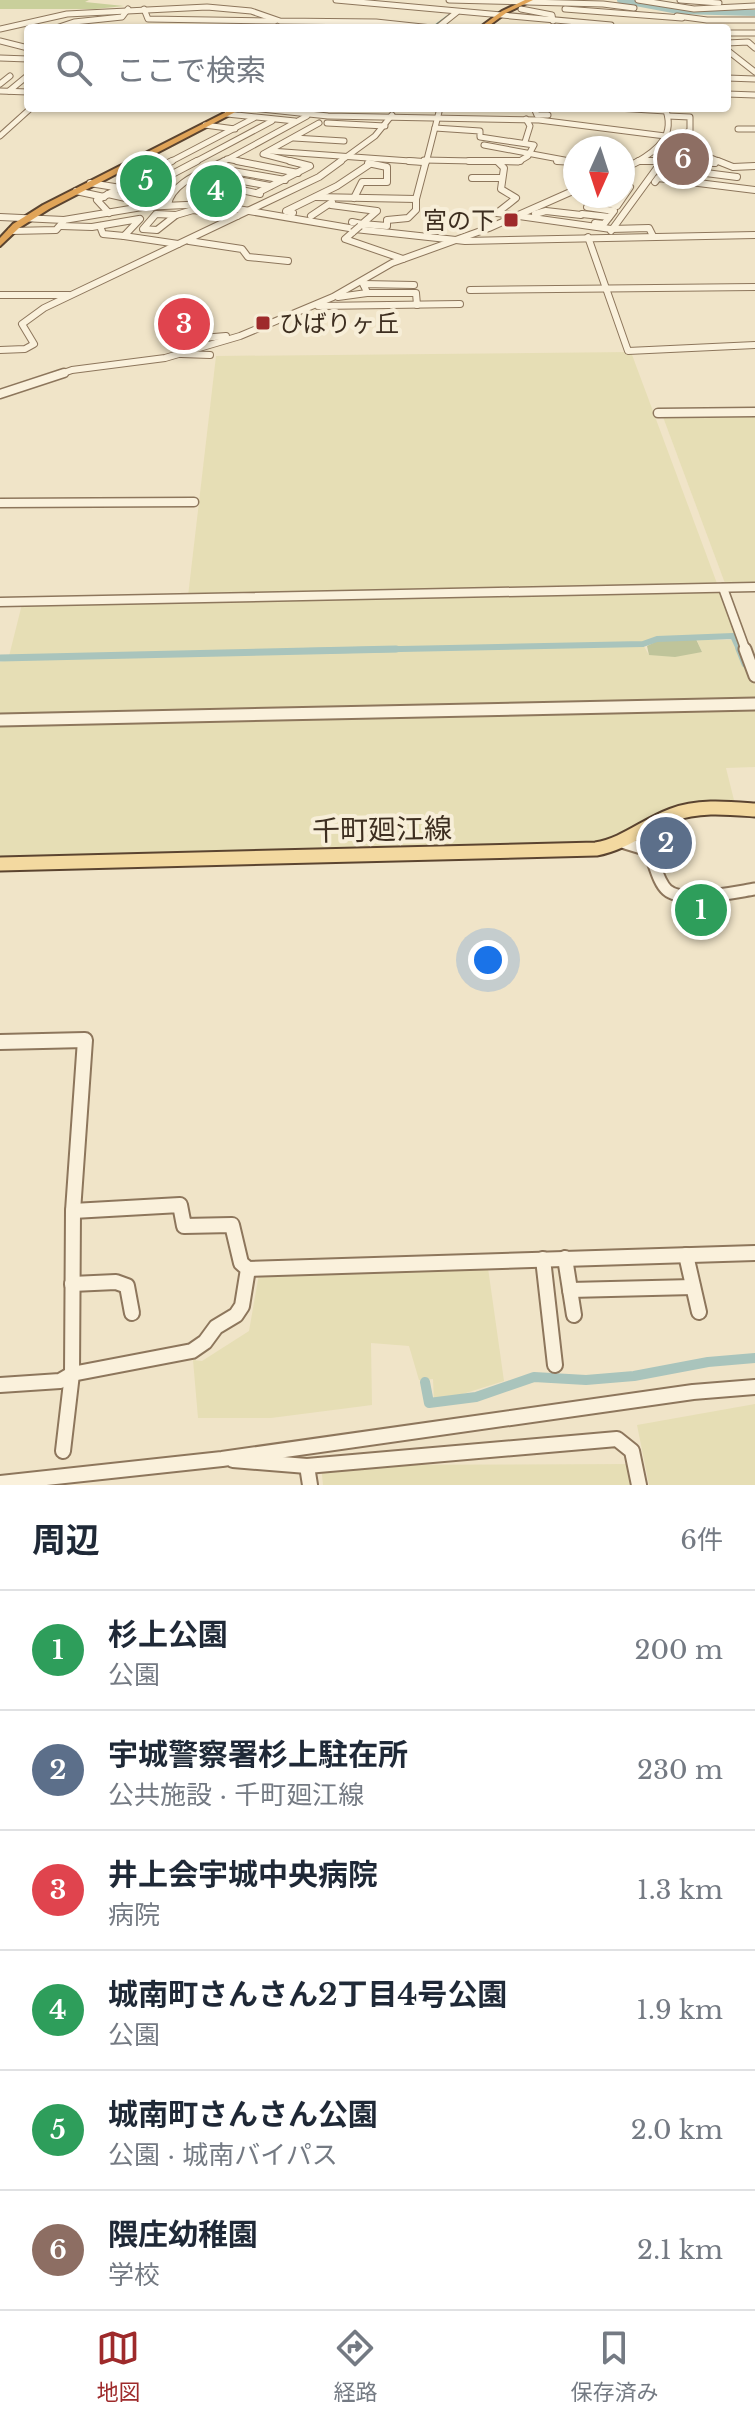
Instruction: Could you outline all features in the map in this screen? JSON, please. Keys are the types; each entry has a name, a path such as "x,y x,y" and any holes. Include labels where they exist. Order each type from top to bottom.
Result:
{"highway":[{"path":"487,24 522,4"},
{"path":"0,243 27,219 90,183 231,112"}],"main road":[{"name":"千町廻江線","path":"0,864 611,848 625,843 665,817 679,813 755,810"}],"street":[{"path":"178,0 247,20"},
{"path":"336,0 381,5 375,8 385,9 407,0"},
{"path":"449,0 603,4 683,18 692,24"},
{"path":"680,0 754,6"},
{"path":"613,15 633,8 640,1 694,9 754,6"},
{"path":"440,24 472,2"},
{"path":"393,4 433,12 565,24"},
{"path":"522,4 635,17 755,20"},
{"path":"522,4 552,15 553,21"},
{"path":"418,9 423,5 448,8 443,12"},
{"path":"0,29 67,14 207,7"},
{"path":"633,8 637,24"},
{"path":"68,24 122,17 128,9"},
{"path":"144,9 146,19 277,21"},
{"path":"220,22 216,16 235,10 251,11 286,24 296,19 367,24"},
{"path":"612,24 613,15"},
{"path":"62,24 49,20 62,18 74,22"},
{"path":"247,20 248,24"},
{"path":"731,32 755,33"},
{"path":"0,52 24,40"},
{"path":"0,41 24,47"},
{"path":"731,43 748,42 755,48"},
{"path":"731,53 755,72"},
{"path":"0,58 24,59"},
{"path":"731,63 755,63"},
{"path":"2,90 10,76"},
{"path":"2,90 24,78"},
{"path":"731,82 739,83 737,78 755,79"},
{"path":"2,90 24,92"},
{"path":"731,94 755,95"},
{"path":"0,136 26,112"},
{"path":"285,112 340,117 402,115 526,119 534,115 665,136"},
{"path":"370,164 286,211 361,225 387,226 387,220 408,218 416,210 424,161 439,112"},
{"path":"478,118 479,112"},
{"path":"534,115 561,126 564,112"},
{"path":"612,117 614,112"},
{"path":"636,163 658,147 665,136 671,125 666,112"},
{"path":"611,233 636,195 669,162 669,154 675,149 677,141 690,130 690,117 666,112"},
{"path":"227,114 273,120 385,126"},
{"path":"76,191 131,198 144,194 169,196 192,179 309,115"},
{"path":"0,357 30,347 35,342 23,322 71,295 319,177 347,159 385,126 392,115"},
{"path":"525,142 534,115"},
{"path":"334,123 340,117"},
{"path":"109,213 96,201 254,118"},
{"path":"144,194 155,184 273,120"},
{"path":"257,193 310,165 263,154 319,123"},
{"path":"205,125 270,136 349,137 326,154 323,160 521,161 533,144 480,137 480,131"},
{"path":"309,129 356,131 363,125"},
{"path":"435,128 502,132"},
{"path":"738,129 755,129"},
{"path":"281,144 336,147"},
{"path":"484,145 563,162"},
{"path":"658,147 699,153 737,177"},
{"path":"270,151 326,154"},
{"path":"137,159 201,174"},
{"path":"227,159 319,177"},
{"path":"347,159 387,167 387,182 362,182 354,198"},
{"path":"498,162 504,168 501,189 516,198 497,213 515,216 582,214 614,211 604,224 582,214 567,208"},
{"path":"669,162 726,169"},
{"path":"636,163 691,164"},
{"path":"698,172 755,166"},
{"path":"676,174 734,182 745,168"},
{"path":"708,187 658,178 655,182 708,187 755,191 745,168"},
{"path":"226,206 235,198 195,194 236,171 285,180"},
{"path":"222,177 272,187"},
{"path":"472,178 502,178"},
{"path":"192,179 278,198"},
{"path":"90,183 118,189 131,198"},
{"path":"155,184 163,186"},
{"path":"290,192 354,209 377,211 345,239 403,259"},
{"path":"105,196 116,206"},
{"path":"168,205 169,196"},
{"path":"311,216 332,201 354,198 416,199"},
{"path":"181,354 240,336 333,297 377,270 403,259 563,200"},
{"path":"563,200 563,206"},
{"path":"11,231 56,230 62,223 168,205 226,206 367,231 459,240 588,237 649,228 653,236 755,235"},
{"path":"124,236 145,207"},
{"path":"530,213 582,214 592,208"},
{"path":"345,214 354,209"},
{"path":"176,215 157,230 143,229 153,215 176,215 193,210 239,216"},
{"path":"582,214 611,233"},
{"path":"0,219 100,226 139,219"},
{"path":"0,219 8,225 0,230"},
{"path":"100,226 103,234 180,245"},
{"path":"588,237 628,351 755,345"},
{"path":"189,241 242,249 248,257 288,261"},
{"path":"415,292 371,301 370,293 363,284 415,292 460,304"},
{"path":"470,290 755,287"},
{"path":"308,306 415,292"},
{"path":"333,297 370,293"},
{"path":"0,295 71,295"},
{"path":"181,354 181,346 196,331"},
{"path":"190,339 240,336"},
{"path":"0,350 16,350"},
{"path":"0,394 88,366 181,354 210,355"},
{"path":"658,413 755,412"},
{"path":"0,503 194,502"},
{"path":"0,602 755,587"},
{"path":"723,588 755,676"},
{"path":"0,720 755,704"},
{"path":"625,843 648,850 664,885 674,894 686,896 755,889"},
{"path":"0,1042 85,1040 73,1211 72,1374 63,1451"},
{"path":"73,1211 180,1205 184,1226 232,1225 241,1263 248,1269 755,1253"},
{"path":"686,1255 699,1312"},
{"path":"565,1258 574,1315"},
{"path":"543,1259 555,1365"},
{"path":"0,1385 60,1381 72,1374 192,1351 205,1342 216,1327 236,1315 242,1306 248,1269"},
{"path":"72,1284 116,1282 127,1286 132,1313"},
{"path":"570,1290 693,1287"},
{"path":"0,1483 222,1459 677,1394 755,1387"},
{"path":"222,1459 307,1466 617,1439 628,1443 633,1450 639,1485"},
{"path":"307,1466 310,1485"}],"shaded area":[{"path":"631,352 718,586 188,596 216,356"},
{"path":"755,415 755,586 726,586 663,417"},
{"path":"721,591 737,636 656,637 642,643 649,655 702,652 697,640 734,640 743,666 748,667 755,686 755,701 0,717 0,662 8,660 22,604"},
{"path":"755,708 755,767 726,768 736,808 700,807 605,845 0,858 0,724"},
{"path":"488,1268 504,1381 434,1403 433,1379 419,1380 409,1346 371,1343 372,1405 271,1418 198,1418 193,1360 202,1361 249,1331 259,1274"},
{"path":"755,1404 755,1485 649,1485 637,1425"},
{"path":"636,1464 641,1485 323,1485 321,1465"}],"green space":[{"path":"0,0 89,0 85,2 124,6 0,9"},
{"path":"696,639 702,652 675,657 649,655 647,646 659,640"},
{"path":"716,896 726,918 685,923 676,901"}],"waterway":[{"path":"620,0 678,11 755,13"},
{"path":"437,24 453,12"},
{"path":"348,650 643,644 657,639 733,636 740,651"},
{"path":"348,650 396,649"},
{"path":"739,649 745,664 754,663"},
{"path":"0,658 348,650"},
{"path":"304,651 348,650"},
{"path":"425,1382 429,1403 476,1397 534,1377 586,1380 634,1376 708,1362 755,1358"}],"place":[{"name":"隈庄幼稚園","path":"683,159"},
{"name":"城南町さんさん公園","path":"146,181"},
{"name":"城南町さんさん2丁目4号公園","path":"216,191"},
{"name":"宮の下","path":"511,220"},
{"name":"ひばりヶ丘","path":"263,323"},
{"name":"井上会宇城中央病院","path":"184,324"},
{"name":"宇城警察署杉上駐在所","path":"666,843"},
{"name":"杉上公園","path":"701,910"}]}
